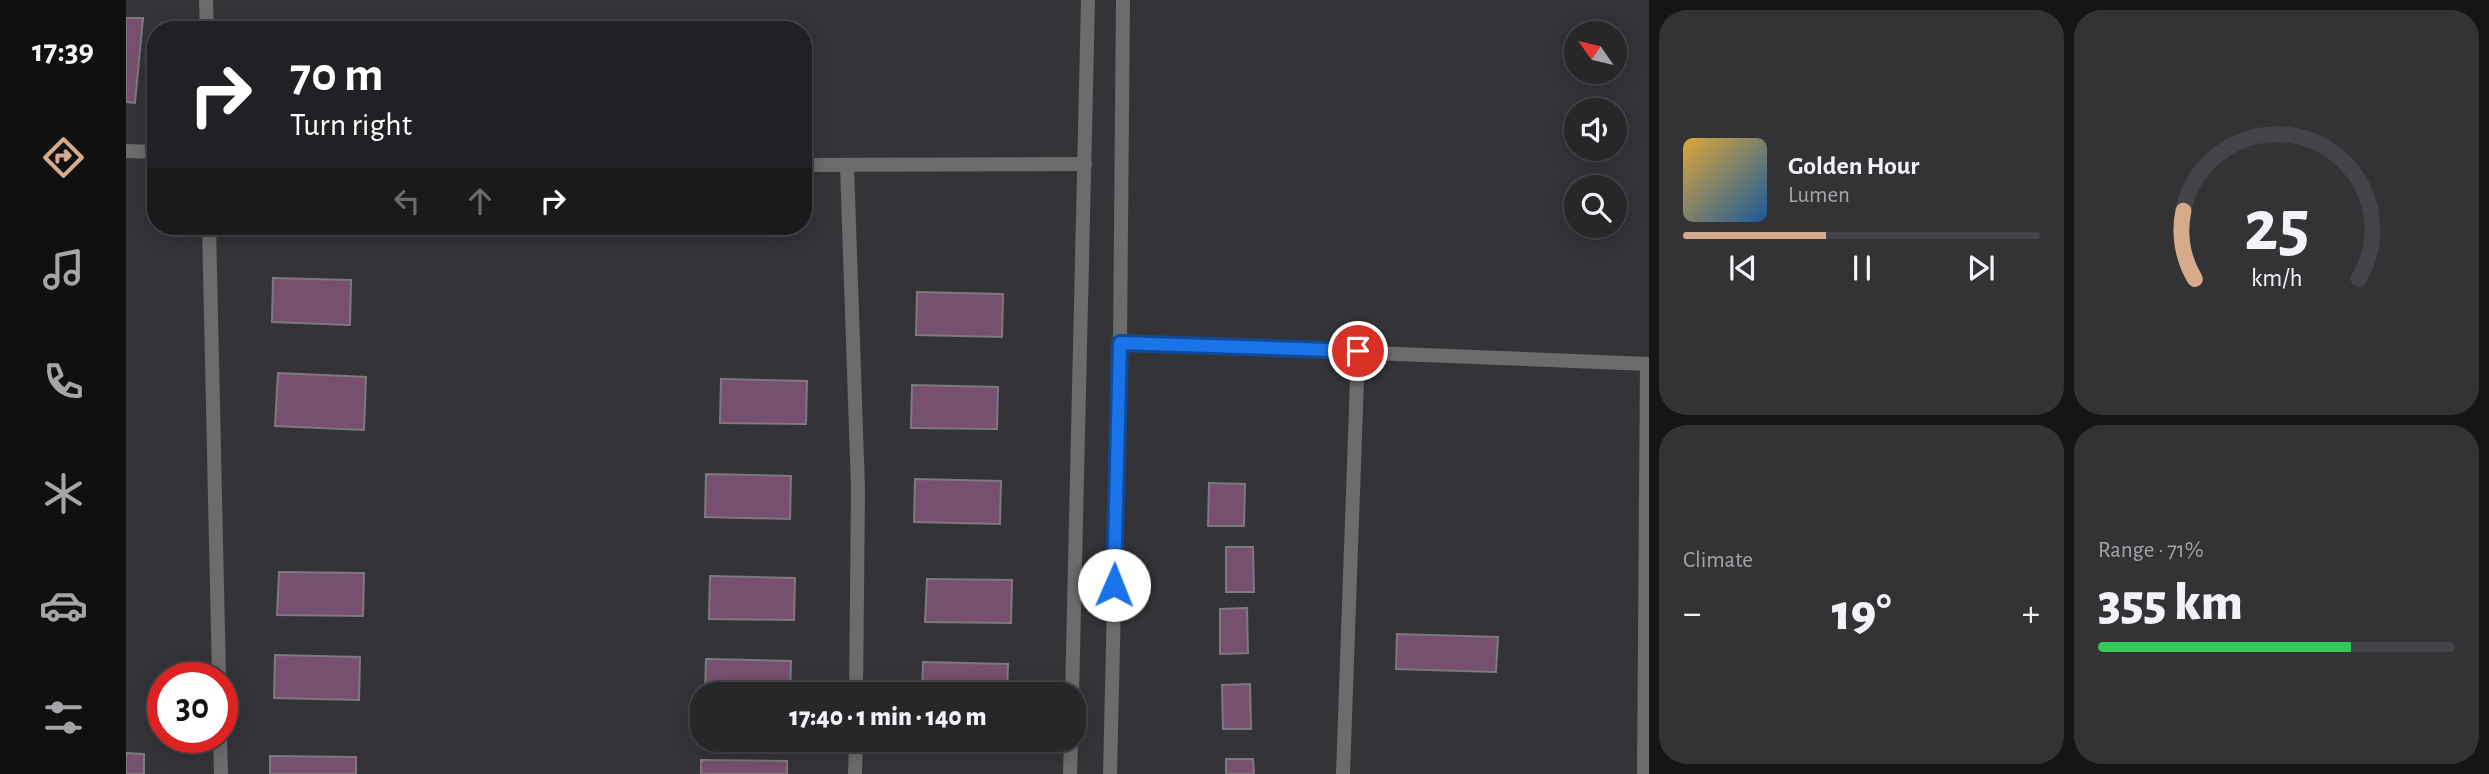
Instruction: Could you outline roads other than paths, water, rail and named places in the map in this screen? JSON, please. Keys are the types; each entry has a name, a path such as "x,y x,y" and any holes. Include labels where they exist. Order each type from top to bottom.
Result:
{"street":[{"path":"206,0 207,21"},
{"path":"1072,682 1088,0"},
{"path":"1110,774 1120,343 1123,0"},
{"path":"126,151 147,152"},
{"path":"812,166 1085,164"},
{"path":"847,166 858,489 856,682"},
{"path":"209,235 219,662"},
{"path":"1120,343 1648,364 1644,774"},
{"path":"1343,774 1358,351"},
{"path":"855,774 856,752"},
{"path":"1070,774 1071,752"},
{"path":"220,753 221,774"}]}
